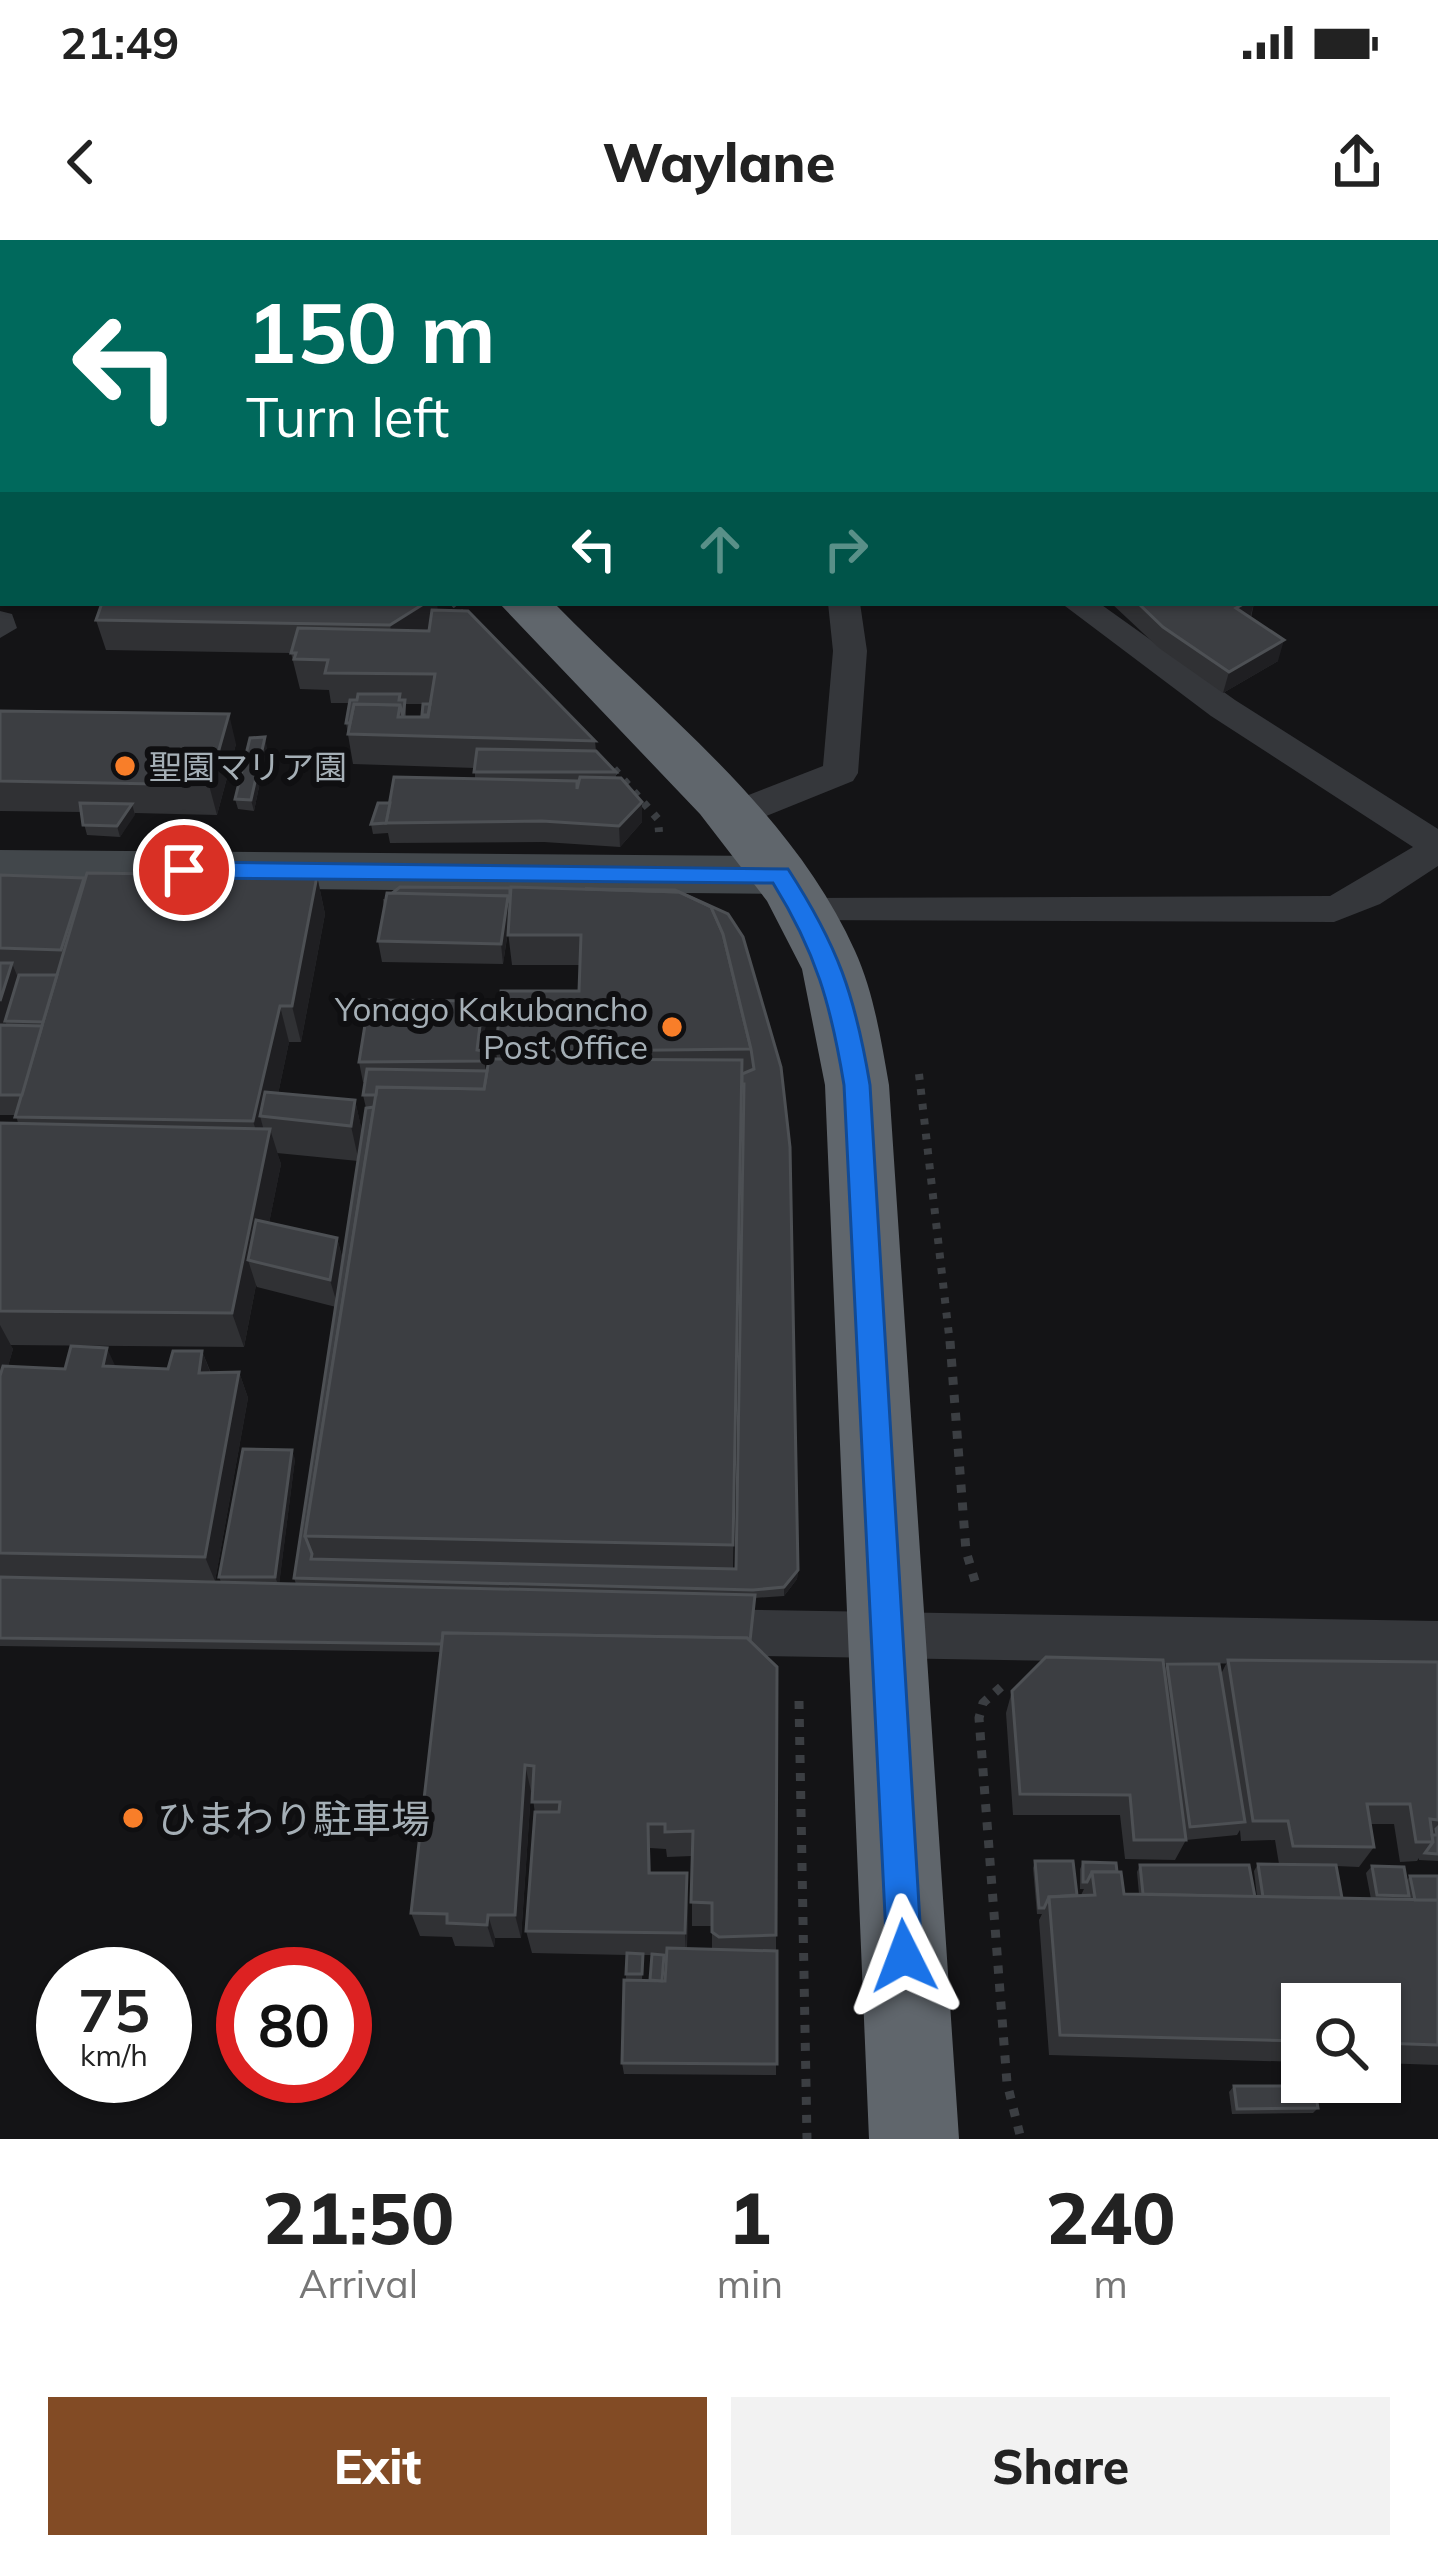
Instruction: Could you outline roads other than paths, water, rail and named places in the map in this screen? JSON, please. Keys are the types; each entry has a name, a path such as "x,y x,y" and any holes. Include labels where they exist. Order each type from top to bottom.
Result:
{"highway":[{"path":"501,616 593,677 736,814 820,938 848,1028 857,1085 914,2139"}],"street":[{"path":"736,814 840,773 850,651 844,606"},
{"path":"0,868 1334,909 1366,896 1438,848 1223,708 1081,606"},
{"path":"647,1631 1438,1644"}],"place":[{"name":"聖園マリア園","path":"125,766"},
{"name":"Yonago Kakubancho Post Office","path":"672,1027"},
{"name":"ひまわり駐車場","path":"133,1818"}]}
